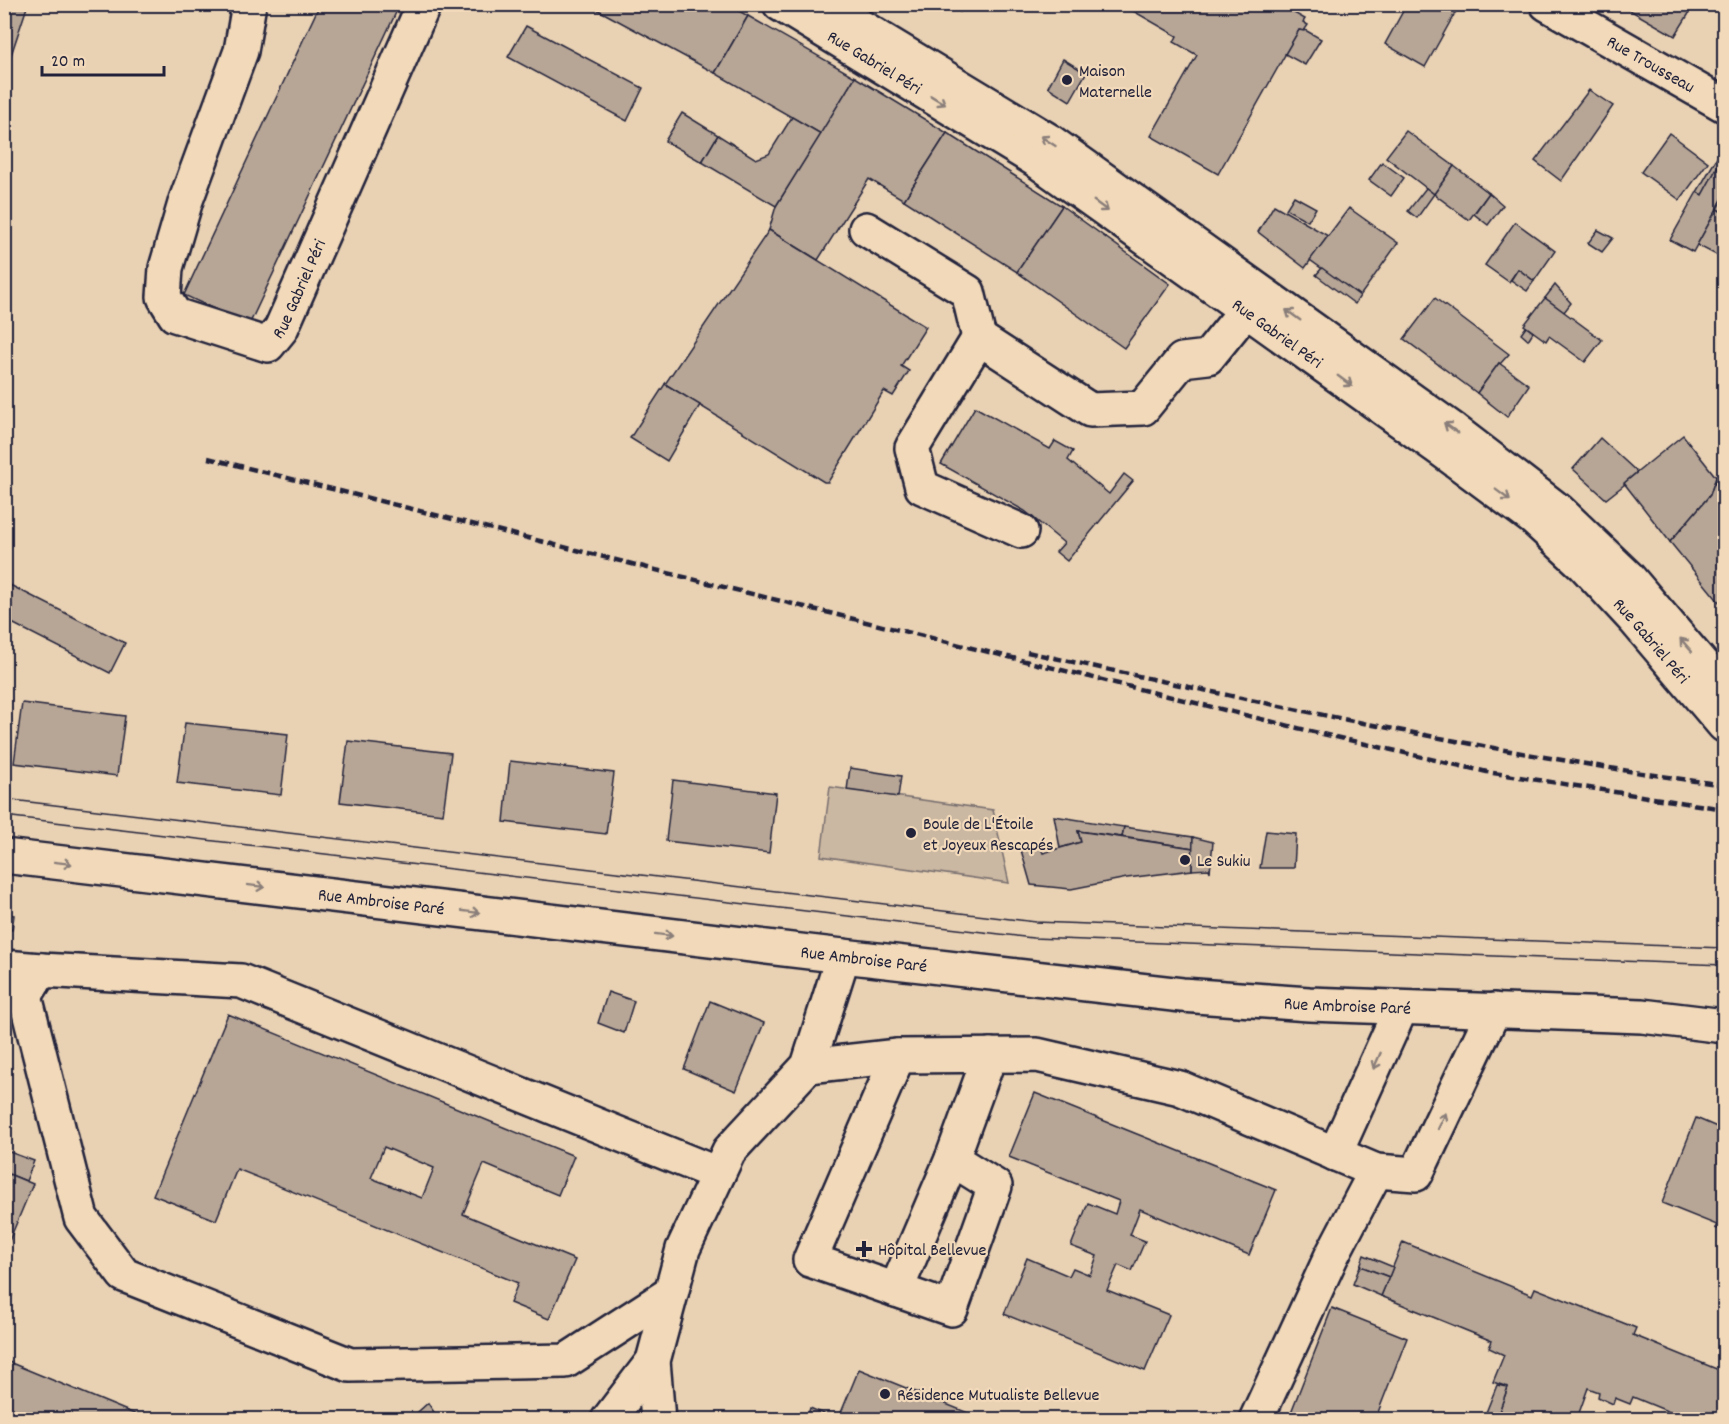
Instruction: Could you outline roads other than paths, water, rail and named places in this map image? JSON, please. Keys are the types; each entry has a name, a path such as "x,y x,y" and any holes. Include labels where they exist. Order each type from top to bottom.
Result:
{"main road":[{"name":"Rue Gabriel Péri","path":"249,4 241,51 186,200 166,268 164,297 175,315 268,345 281,329 424,4"},
{"name":"Rue Gabriel Péri","path":"780,4 1035,160 1443,451 1533,518 1585,566 1635,620 1725,725"},
{"name":"Rue Gabriel Péri","path":"823,4 1048,140 1455,431 1558,510 1628,577 1725,690"},
{"name":"Rue Trousseau","path":"1547,4 1725,105"},
{"path":"866,229 968,292 979,338 1090,410 1143,408 1182,360 1208,357 1245,310"},
{"path":"979,338 912,448 922,487 1021,531"},
{"name":"Rue Ambroise Paré","path":"4,856 1182,995 1309,1004 1642,1016 1725,1026"},
{"path":"658,1419 653,1361 683,1249 729,1150 808,1066 843,956"},
{"path":"4,967 241,981 718,1174"},
{"path":"41,970 25,996 81,1218 124,1275 350,1365 566,1361 671,1293"},
{"path":"1335,1154 1401,1008"},
{"path":"808,1066 898,1056 1037,1055 1180,1088 1376,1172 1416,1174 1494,1010"},
{"path":"896,1290 952,1159 990,1055"},
{"path":"898,1056 810,1260 951,1309 995,1186 952,1159"},
{"path":"1256,1419 1332,1257 1376,1172"},
{"path":"608,1419 653,1361"}],"tram line":[{"path":"4,799 1036,922 1724,948"},
{"path":"4,816 1033,938 1724,965"}],"railway":[{"path":"208,458 1314,732 1487,772 1724,809"},
{"path":"1027,652 1287,708 1462,742 1724,785"}],"place":[{"name":"Maison Maternelle","path":"1067,80"},
{"name":"Boule de L'Étoile et Joyeux Rescapés","path":"911,833"},
{"name":"Le Sukiu","path":"1185,860"},
{"name":"Hôpital Bellevue","path":"864,1249"},
{"name":"Résidence Mutualiste Bellevue","path":"885,1394"}]}
